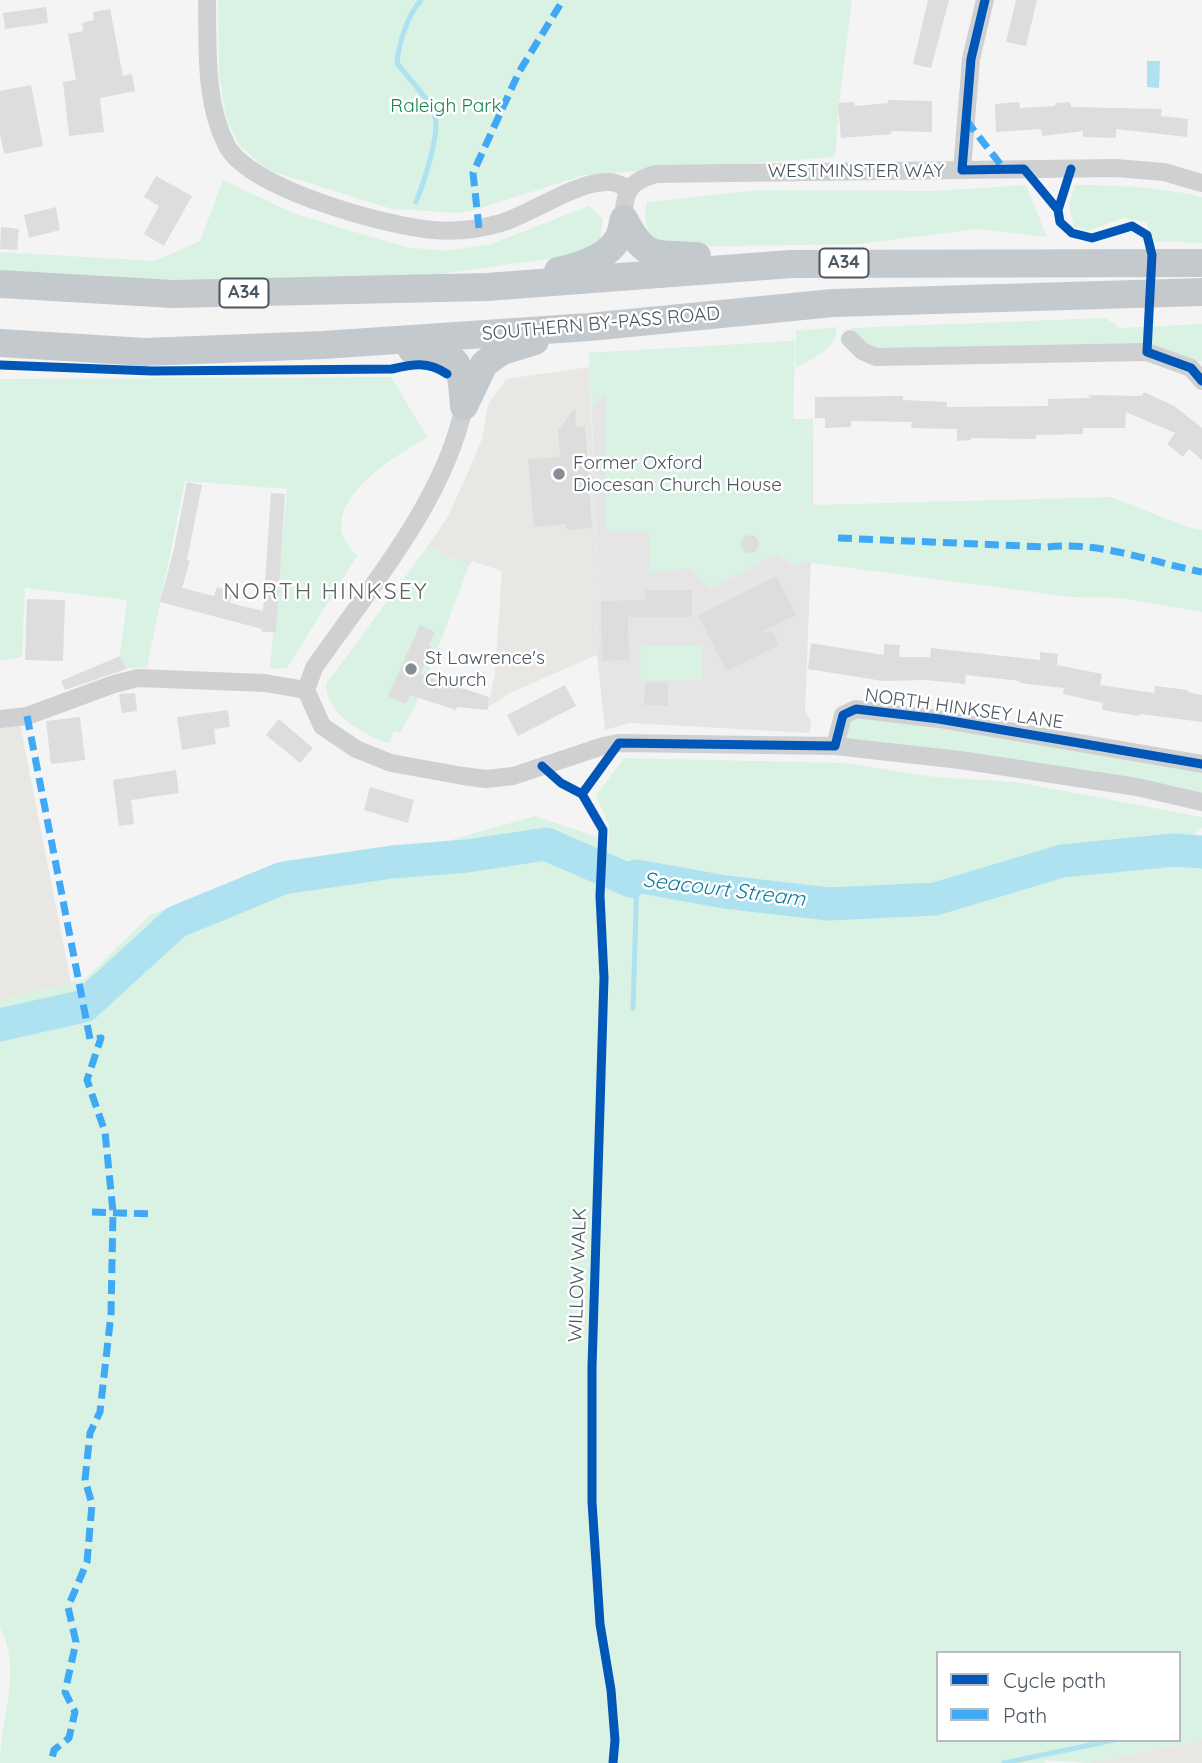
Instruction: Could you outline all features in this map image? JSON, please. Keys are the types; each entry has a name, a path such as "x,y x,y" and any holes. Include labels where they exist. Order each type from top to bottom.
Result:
{"highway":[{"path":"624,219 636,241 648,253 790,264"},
{"path":"487,287 573,268 599,256 617,240 624,219"},
{"name":"A34","path":"0,285 173,294 487,287 790,264 1202,263"},
{"name":"SOUTHERN BY-PASS ROAD","path":"0,343 145,352 362,343 589,327 833,303 1202,292"},
{"path":"464,406 484,364 502,351 589,327"},
{"path":"362,343 446,354 458,365 464,406"}],"street":[{"path":"207,0 210,90 216,118 226,145 233,155 258,176 295,193 397,225 456,231 503,222 588,185 611,182 630,189 623,201 624,219"},
{"path":"962,170 971,59 985,0"},
{"name":"WESTMINSTER WAY","path":"630,189 639,178 656,174 1116,168 1164,172 1202,183"},
{"path":"850,339 862,351 876,358 1147,352 1191,368 1202,382"},
{"path":"464,406 452,452 439,479 407,535 314,668 306,690 322,726 356,749 390,764 486,779 513,776 619,743 835,746 960,760 1137,786 1202,802"},
{"path":"0,719 27,716 138,678 265,682 306,690"},
{"name":"NORTH HINKSEY LANE","path":"835,746 843,715 856,709 939,719 1202,764"}],"shaded area":[{"path":"795,341 793,419 813,420 813,505 805,711 811,721 810,733 630,723 605,730 597,655 599,579 589,353"},
{"path":"589,367 599,579 597,655 510,693 488,707 495,673 502,571 472,561 469,566 428,546 447,518 482,439 488,405 506,379"},
{"path":"20,724 71,983 0,1000 0,728"},
{"path":"1202,1740 1202,1763 1088,1763"}],"green space":[{"name":"Raleigh Park","path":"218,0 852,0 835,157 584,175 460,213 392,209 268,170 240,146 226,118 219,76"},
{"path":"223,180 295,214 405,247 445,251 491,244 589,206 603,219 599,245 569,256 397,280 259,284 0,272 0,252 155,261 200,241"},
{"path":"1026,185 1047,237 978,229 858,244 661,247 649,231 646,221 647,202 760,190 937,191"},
{"path":"1075,185 1139,187 1202,197 1202,243 1154,241 1146,222 1124,218 1087,231 1074,227 1069,204"},
{"path":"1105,318 1120,328 1202,324 1202,361 881,354 858,340 851,328"},
{"path":"836,327 834,341 829,347 796,368 796,331"},
{"path":"795,341 793,419 813,419 812,505 1111,497 1187,527 1202,530 1202,612 1120,598 1071,597 805,562 794,566 777,554 710,589 689,568 650,573 649,531 606,531 605,393 591,407 589,353"},
{"path":"391,377 427,437 385,464 358,489 348,503 342,518 342,533 357,556 287,668 270,669 287,489 185,481 147,667 118,669 127,600 25,588 22,657 0,661 0,379"},
{"path":"428,546 469,566 417,702 400,733 394,731 390,743 369,735 339,714 327,695 326,684"},
{"path":"641,646 702,646 701,680 640,680"},
{"path":"843,715 1202,764 1202,802 835,746"},
{"path":"624,758 844,763 935,777 1016,782 1202,817 1202,828 1175,849 1202,852 1202,1740 1088,1763 1044,1760 1045,1763 0,1763 9,1695 10,1661 0,1628 0,1000 85,979 150,915 283,864 444,842 535,816 609,841 609,826 596,795"}],"water":[{"path":"1147,61 1160,61 1159,88 1147,87"}],"building":[{"path":"928,0 949,0 931,68 913,64"},
{"path":"1016,0 1037,0 1026,46 1006,42"},
{"path":"46,7 48,23 5,29 3,13"},
{"path":"110,9 123,76 132,74 135,91 100,98 104,132 69,136 63,82 76,80 68,34 83,31 82,23 94,20 93,12"},
{"path":"31,85 43,146 4,154 0,133 0,91"},
{"path":"888,100 932,101 932,132 891,131 892,134 841,138 838,103 854,102 855,106 888,103"},
{"path":"1019,102 1020,108 1055,106 1055,103 1070,102 1071,107 1162,109 1161,116 1188,119 1187,137 1116,129 1116,138 1083,137 1083,131 1042,136 1041,129 996,132 995,104"},
{"path":"156,176 192,196 164,246 144,234 159,206 144,197"},
{"path":"56,207 60,230 29,238 24,215"},
{"path":"1,227 19,229 17,250 0,249"},
{"path":"1144,392 1174,406 1202,428 1202,460 1189,449 1183,457 1167,444 1175,433 1126,412 1125,428 1083,428 1083,434 1036,435 1036,439 971,438 957,441 957,429 911,428 912,422 851,421 851,427 825,428 825,418 815,418 815,397 903,396 903,400 947,402 947,407 1048,406 1048,399 1091,398 1087,395 1142,396"},
{"name":"Former Oxford Diocesan Church House","path":"575,408 576,427 585,426 592,528 567,530 566,524 534,527 528,459 560,457 558,430"},
{"path":"187,482 202,485 187,560 190,561 182,588 214,596 217,587 233,591 230,603 263,611 271,493 285,494 276,632 262,632 262,629 160,602"},
{"path":"750,535 756,538 759,544 756,550 750,553 744,550 741,544 744,538"},
{"path":"776,576 796,615 761,632 773,633 779,645 726,671 698,615"},
{"path":"645,590 692,590 692,617 628,617 629,660 602,661 601,601 645,600"},
{"path":"27,599 65,600 63,661 25,660"},
{"path":"420,625 435,632 429,645 432,647 420,674 489,697 488,710 457,707 456,710 410,695 406,704 388,696"},
{"path":"811,643 884,655 884,644 900,645 899,657 930,657 931,648 1040,660 1040,652 1058,654 1057,665 1102,674 1100,685 1154,693 1155,686 1188,690 1202,695 1202,722 1102,710 1103,703 1063,694 1064,688 1019,683 1020,681 966,675 965,684 925,680 883,681 808,669"},
{"path":"120,656 126,669 65,690 61,681"},
{"path":"645,683 668,683 668,706 644,705"},
{"path":"565,685 576,706 518,736 507,715"},
{"path":"135,693 137,711 122,713 119,694"},
{"path":"228,710 230,727 214,729 216,744 182,750 177,717"},
{"path":"80,717 85,760 51,764 46,721"},
{"path":"279,719 313,748 300,763 266,735"},
{"path":"176,770 179,793 131,800 134,824 119,826 113,780"},
{"path":"370,787 414,800 408,823 364,810"}],"waterway":[{"path":"416,202 433,147 435,117 424,96 397,63 405,30 421,0"},
{"name":"Seacourt Stream","path":"0,1025 84,1006 176,922 283,878 392,862 467,856 546,844 631,881 637,876 725,892 829,904 935,899 1062,861 1174,850 1202,852"},
{"path":"633,1008 637,876"},
{"path":"1004,1763 1104,1742"}],"marked path":[{"path":"479,228 473,173 519,72 563,0"},
{"path":"966,120 1004,169"},
{"path":"838,538 1087,547 1202,572"},
{"path":"27,716 90,1039 101,1038 87,1080 105,1132 113,1212 111,1314 100,1412 90,1433 85,1480 92,1504 87,1562 68,1607 76,1642 65,1692 75,1712 69,1738 54,1750 51,1763"},
{"path":"92,1212 153,1214"}],"cycle path":[{"path":"985,0 971,59 962,170 1024,169 1058,210"},
{"path":"1071,169 1058,210 1060,222 1072,233 1092,238 1132,226 1147,235 1152,255 1147,352 1191,368 1202,381"},
{"path":"0,365 152,371 392,369 420,365 433,367 447,374"},
{"path":"582,794 619,743 835,746 843,715 856,709 939,719 1202,764"},
{"name":"WILLOW WALK","path":"542,766 561,783 582,794 603,830 600,896 604,978 592,1367 592,1502 600,1624 611,1690 615,1740 613,1763"}],"place":[{"name":"Former Oxford Diocesan Church House","path":"559,474"},
{"name":"St Lawrence's Church","path":"411,669"}],"district":[{"name":"NORTH HINKSEY","path":"326,592"}]}
